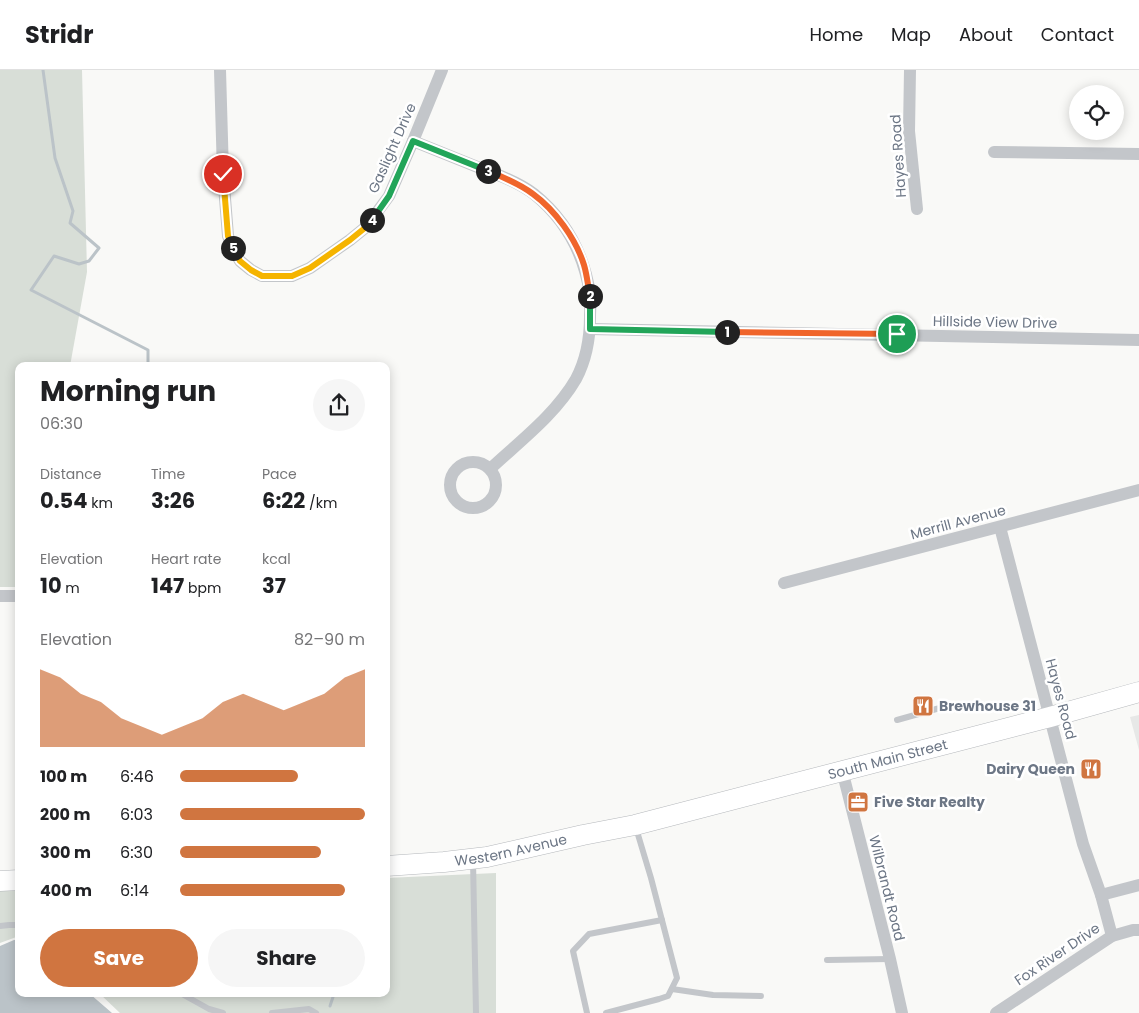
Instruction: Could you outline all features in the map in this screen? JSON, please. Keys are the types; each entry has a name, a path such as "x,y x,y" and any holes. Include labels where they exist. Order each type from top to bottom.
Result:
{"main road":[{"name":"South Main Street","path":"635,825 1139,692"},
{"name":"Western Avenue","path":"390,866 487,857 635,825"},
{"path":"0,881 15,880"}],"street":[{"name":"Gaslight Drive","path":"220,70 223,174 228,236 240,261 262,276 292,276 310,268 366,227 389,196 442,70"},
{"name":"Hayes Road","path":"910,70 909,131 918,209"},
{"path":"413,141 503,177 532,193 555,213 572,238 584,265 590,296 590,329 586,353 576,378 545,418 490,469"},
{"path":"994,152 1139,154"},
{"name":"Hillside View Drive","path":"590,329 1139,340"},
{"name":"Merrill Avenue","path":"784,583 1139,490"},
{"name":"Hayes Road","path":"1000,527 1083,844 1101,895 1112,936"},
{"path":"0,596 15,596"},
{"name":"Wilbrandt Road","path":"842,770 902,1013"},
{"path":"1101,895 1139,885"},
{"name":"Fox River Drive","path":"996,1013 1112,936 1139,930"}],"lane":[{"path":"897,720 947,706"},
{"path":"606,1013 668,996 678,978 635,825"},
{"path":"473,859 476,1013"},
{"path":"587,1013 573,951 589,934 662,920"},
{"path":"0,926 15,925"},
{"path":"827,960 890,959"},
{"path":"672,989 713,995 761,996"},
{"path":"187,997 209,1009 223,1013"},
{"path":"272,1013 308,1009 316,1013"}],"shaded area":[{"path":"0,70 82,70 87,272 71,362 15,362 15,587 0,587"},
{"path":"1139,715 1139,750 1130,717"},
{"path":"496,873 496,1013 120,1013 103,997 390,997 390,878"},
{"path":"15,890 15,937 0,943 0,891"},
{"path":"15,940 15,997 93,997 112,1013 0,1013 0,946"}],"waterway":[{"path":"43,70 55,158 73,211 70,223 99,248 89,261 79,264 54,256 31,290 148,350 148,362"},
{"path":"330,1006 333,997"}],"place":[{"name":"Brewhouse 31","path":"923,706"},
{"name":"Dairy Queen","path":"1091,769"},
{"name":"Five Star Realty","path":"858,802"}],"route":[{"path":"223,174 228,236 240,261 262,276 292,276 310,268 366,227 389,196 413,141 503,177 532,193 555,213 572,238 584,265 590,296 590,329 897,334"}]}
